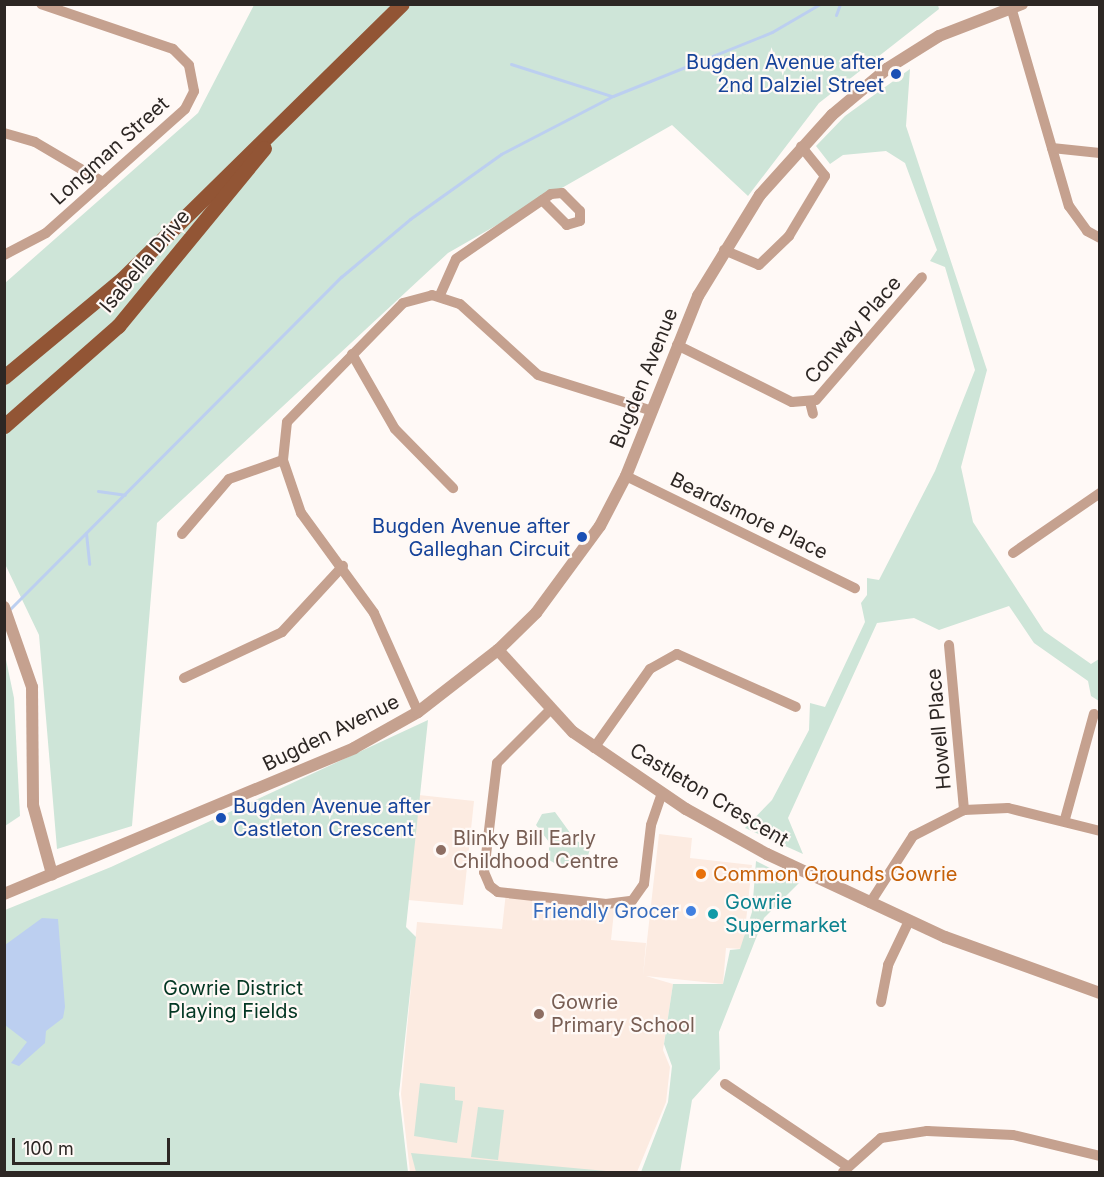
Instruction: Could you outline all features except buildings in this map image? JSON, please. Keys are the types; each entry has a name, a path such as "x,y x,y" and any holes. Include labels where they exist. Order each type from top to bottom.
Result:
{"main road":[{"name":"Isabella Drive","path":"4,377 122,279 402,4"},
{"name":"Isabella Drive","path":"4,426 118,326 299,103"}],"street":[{"name":"Longman Street","path":"4,255 46,233 185,109 194,91 193,75 173,49 71,9 41,4"},
{"name":"Bugden Avenue","path":"4,894 332,759 418,711 498,650 570,572 626,476 677,345 724,250 801,146 862,88 939,36 1017,6"},
{"path":"1017,6 1069,206 1087,231 1100,238"},
{"path":"4,133 35,142 103,182"},
{"path":"724,250 759,265 789,236 825,176 801,146"},
{"path":"1052,147 1100,153"},
{"path":"440,295 456,259 543,200"},
{"name":"Conway Place","path":"677,345 786,399 810,402 826,394 922,277"},
{"path":"418,711 374,613 343,567 307,523 283,460 287,422 404,303 440,295 460,304 538,375 652,411"},
{"path":"352,354 396,429 453,488"},
{"name":"Conway Place","path":"810,402 813,414"},
{"path":"182,534 229,479 283,460"},
{"name":"Beardsmore Place","path":"626,476 855,588"},
{"path":"1013,553 1100,493"},
{"path":"184,678 282,632 343,567"},
{"path":"4,608 13,627 32,687 33,805 52,874"},
{"name":"Howell Place","path":"949,645 964,810"},
{"name":"Castleton Crescent","path":"498,650 551,709 594,748 662,794 767,854 909,921 1100,993"},
{"path":"594,748 650,669 677,654 796,707"},
{"path":"551,709 497,763 486,879 498,892 618,905 639,896 662,794"},
{"path":"1065,819 1094,714"},
{"path":"870,903 913,836 964,810 1008,808 1065,819 1100,831"},
{"path":"881,1002 888,965 909,921"},
{"path":"725,1084 845,1169 881,1138 927,1131 1013,1135 1100,1156"}],"shaded area":[{"name":"Blinky Bill Early Childhood Centre","path":"419,795 474,801 463,905 408,900"},
{"name":"Gowrie Primary School","path":"659,834 692,838 690,858 752,865 743,949 726,948 723,984 646,976 673,984 663,1050 670,1067 666,1102 637,1172 410,1172 401,1094 417,922 502,929 506,892 615,902 611,940 646,943 643,976"}],"green space":[{"path":"254,5 938,5 939,9 819,103 748,196 672,125 448,253 157,523 132,826 57,849 39,635 5,564 5,283 198,113"},
{"path":"910,69 906,126 987,370 961,467 973,522 1044,631 1091,664 1099,659 1099,701 1091,696 1088,681 1034,643 1009,606 939,630 914,618 877,623 788,818 803,854 745,828 772,800 809,730 810,703 825,707 865,622 861,603 867,595 867,578 879,580 935,471 975,370 945,267 930,261 937,250 905,163 886,151 843,155 830,164 816,146 845,116"},
{"path":"4,650 14,698 20,816 5,826"},
{"name":"Gowrie District Playing Fields","path":"428,720 406,927 416,937 399,1094 408,1172 5,1172 5,910 111,867"},
{"path":"555,812 576,841 591,846 586,862 565,869 549,860 549,842 536,825 542,814"},
{"path":"756,861 799,883 764,918 719,1032 720,1069 692,1100 680,1172 641,1172 668,1102 672,1066 664,1044 673,984 723,984 730,950 740,949 752,912"},
{"path":"420,1083 455,1087 455,1100 463,1101 457,1143 414,1136"},
{"path":"478,1107 504,1110 498,1160 471,1157"},
{"path":"411,1153 617,1172 416,1172"}],"water":[{"path":"42,918 58,919 65,1007 63,1018 46,1031 45,1043 19,1066 11,1063 27,1042 5,1025 5,945"}],"waterway":[{"path":"8,611 341,277 410,219 501,154 613,96 772,32 820,4"},
{"path":"836,15 840,4"},
{"path":"511,64 611,96"},
{"path":"98,491 125,495"},
{"path":"86,533 89,564"}],"place":[{"name":"Bugden Avenue after 2nd Dalziel Street","path":"896,74"},
{"name":"Bugden Avenue after Galleghan Circuit","path":"582,537"},
{"name":"Bugden Avenue after Castleton Crescent","path":"221,818"},
{"name":"Blinky Bill Early Childhood Centre","path":"441,850"},
{"name":"Common Grounds Gowrie","path":"701,874"},
{"name":"Friendly Grocer","path":"691,911"},
{"name":"Gowrie Supermarket","path":"713,914"},
{"name":"Gowrie Primary School","path":"539,1014"}]}
